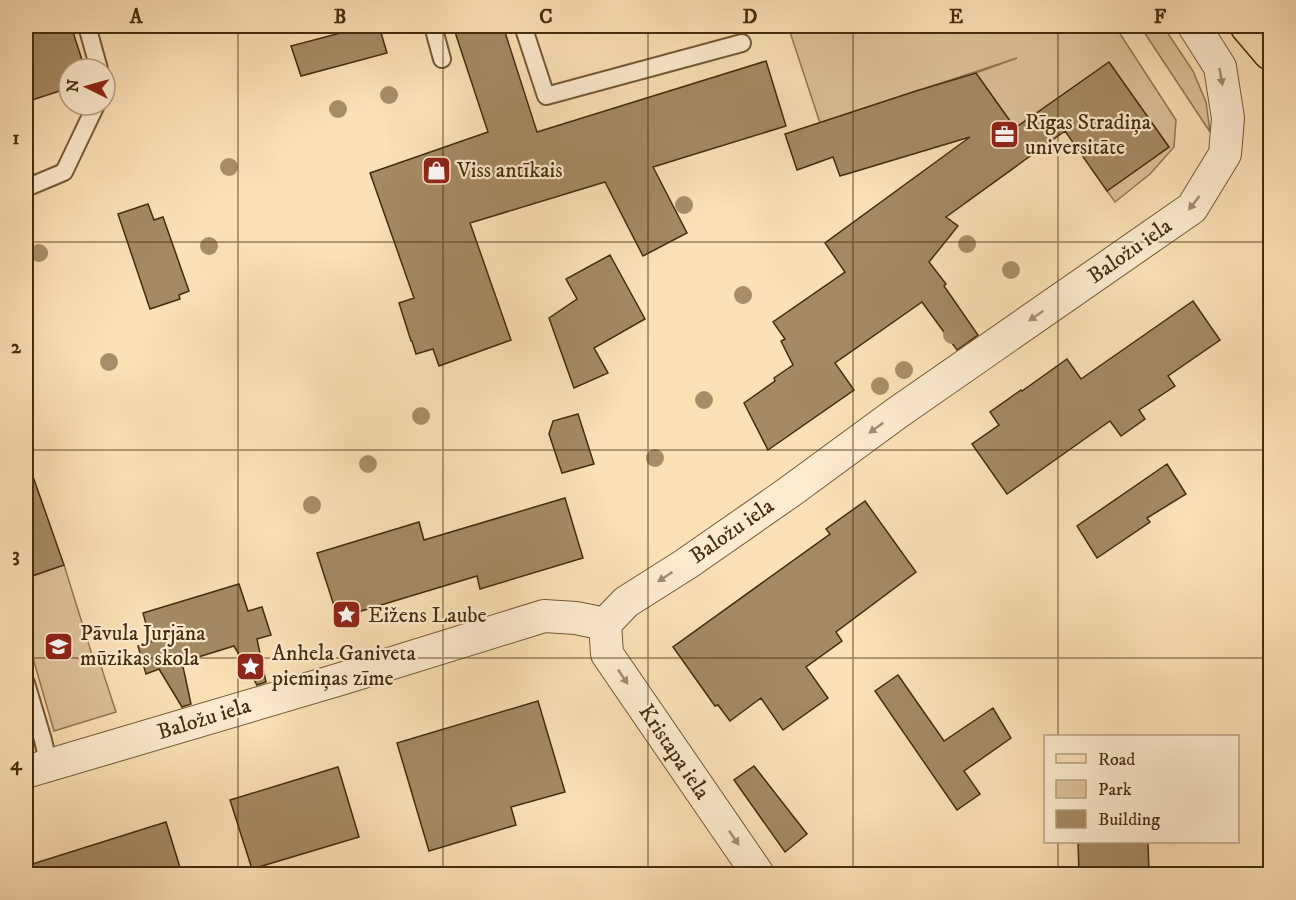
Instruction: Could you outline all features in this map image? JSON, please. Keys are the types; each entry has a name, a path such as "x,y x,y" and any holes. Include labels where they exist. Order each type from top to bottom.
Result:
{"main road":[{"path":"1247,26 1270,53"}],"street":[{"name":"Baložu iela","path":"37,769 344,678 544,615 605,624 626,602 696,557 897,413 1192,208 1226,154 1228,118 1220,67 1194,26"},
{"name":"Kristapa iela","path":"605,624 607,654 758,874"}],"lane":[{"path":"87,26 96,57"},
{"path":"433,26 442,59"},
{"path":"523,26 546,96 742,43"},
{"path":"26,188 64,172 90,117"},
{"path":"26,683 43,740 37,769"}],"green space":[{"path":"788,26 1115,26 1176,120 1174,147 1150,174 1115,202 1107,191 1169,147 1109,63 1015,128 976,73 1017,58 820,123"},
{"path":"1140,26 1163,26 1193,71 1206,102 1210,132"},
{"name":"Pāvula Jurjāna mūzikas skola","path":"64,565 93,658 98,657 116,712 54,731 26,634 26,580"}],"building":[{"path":"26,26 71,26 81,57 57,57 57,92 26,102"},
{"path":"367,26 379,26 387,53 301,76 291,46"},
{"path":"453,26 503,26 537,132 766,61 786,126 653,167 687,233 643,256 605,182 470,223 511,340 439,366 433,349 416,354 411,341 399,303 414,298 370,173 488,132"},
{"path":"1109,62 1169,147 1107,191 1065,131 946,217 958,226 929,262 946,284 944,286 978,335 957,350 922,302 835,363 854,390 768,450 744,403 793,365 781,341 785,339 773,322 845,272 825,243 970,137 840,176 833,157 797,170 785,134 976,73 1015,128"},
{"path":"148,204 154,220 163,217 189,291 179,295 180,299 150,309 118,214"},
{"path":"610,255 645,319 594,348 608,373 574,388 549,318 577,299 566,279"},
{"path":"1193,301 1220,340 1168,376 1175,386 1139,410 1145,419 1121,436 1110,421 1007,494 972,444 999,425 990,412 1067,359 1081,379"},
{"path":"578,414 594,464 562,473 549,434 553,421"},
{"path":"1167,464 1186,494 1147,518 1150,522 1097,558 1077,526"},
{"path":"30,468 64,565 26,578 26,469"},
{"path":"565,498 583,558 480,589 477,576 338,618 317,553 419,522 424,540"},
{"path":"865,501 916,572 836,632 842,641 806,667 828,698 783,730 761,698 730,721 718,705 715,706 673,647 830,534 826,529"},
{"path":"239,584 248,611 262,607 271,635 257,639 266,682 257,685 234,646 182,662 191,704 182,707 159,669 146,674 138,646 151,642 143,613"},
{"path":"898,675 944,741 993,708 1011,738 964,771 980,794 957,810 875,691"},
{"path":"538,701 565,792 511,807 516,825 429,851 397,743"},
{"path":"754,766 807,834 785,852 734,780"},
{"path":"338,767 359,837 252,869 230,800"},
{"path":"166,822 182,874 26,874 26,866"},
{"path":"1078,843 1148,843 1149,874 1079,874"}],"place":[{"name":"Rīgas Stradiņa universitāte","path":"1004,135"},
{"name":"Viss antīkais","path":"436,170"},
{"name":"Eižens Laube","path":"347,615"},
{"name":"Pāvula Jurjāna mūzikas skola","path":"59,646"},
{"name":"Anhela Ganiveta piemiņas zīme","path":"251,666"}]}
